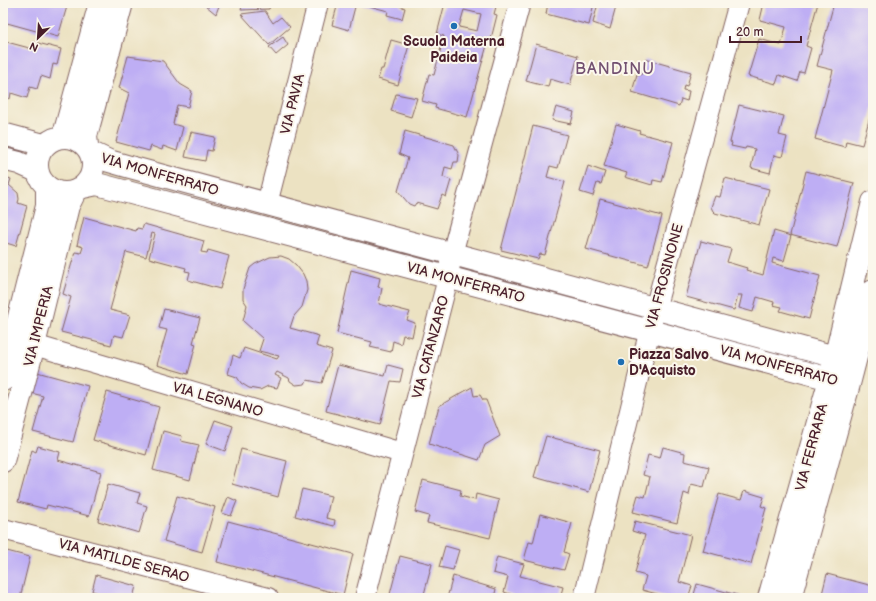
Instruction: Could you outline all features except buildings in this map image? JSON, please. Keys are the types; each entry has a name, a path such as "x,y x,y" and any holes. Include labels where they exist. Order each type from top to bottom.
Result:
{"street":[{"path":"42,179 36,162 39,153 65,131 100,3"},
{"path":"3,159 19,163 42,179 56,192 66,193 79,190 89,180 93,172 94,162 86,136 122,3"},
{"name":"VIA PAVIA","path":"267,204 318,3"},
{"name":"VIA CATANZARO","path":"365,598 448,278 452,254 520,3"},
{"name":"VIA FROSINONE","path":"584,598 649,331 739,3"},
{"path":"3,134 52,141 70,136 79,140 89,149"},
{"name":"VIA MONFERRATO","path":"89,149 109,161 844,360"},
{"name":"VIA IMPERIA","path":"3,380 47,206 42,179"},
{"name":"VIA MONFERRATO","path":"79,190 97,184 840,381"},
{"name":"VIA IMPERIA","path":"3,461 34,345 68,206 79,190"},
{"name":"VIA FERRARA","path":"790,598 840,381 873,202"},
{"name":"VIA FERRARA","path":"844,360 873,291"},
{"name":"VIA LEGNANO","path":"34,345 402,453"},
{"name":"VIA FERRARA","path":"769,598 840,381"},
{"name":"VIA MATILDE SERAO","path":"3,529 268,598"}],"place":[{"name":"Scuola Materna Paideia","path":"454,26"},
{"name":"Piazza Salvo D'Acquisto","path":"621,362"}],"district":[{"name":"BANDINU","path":"615,68"}]}
